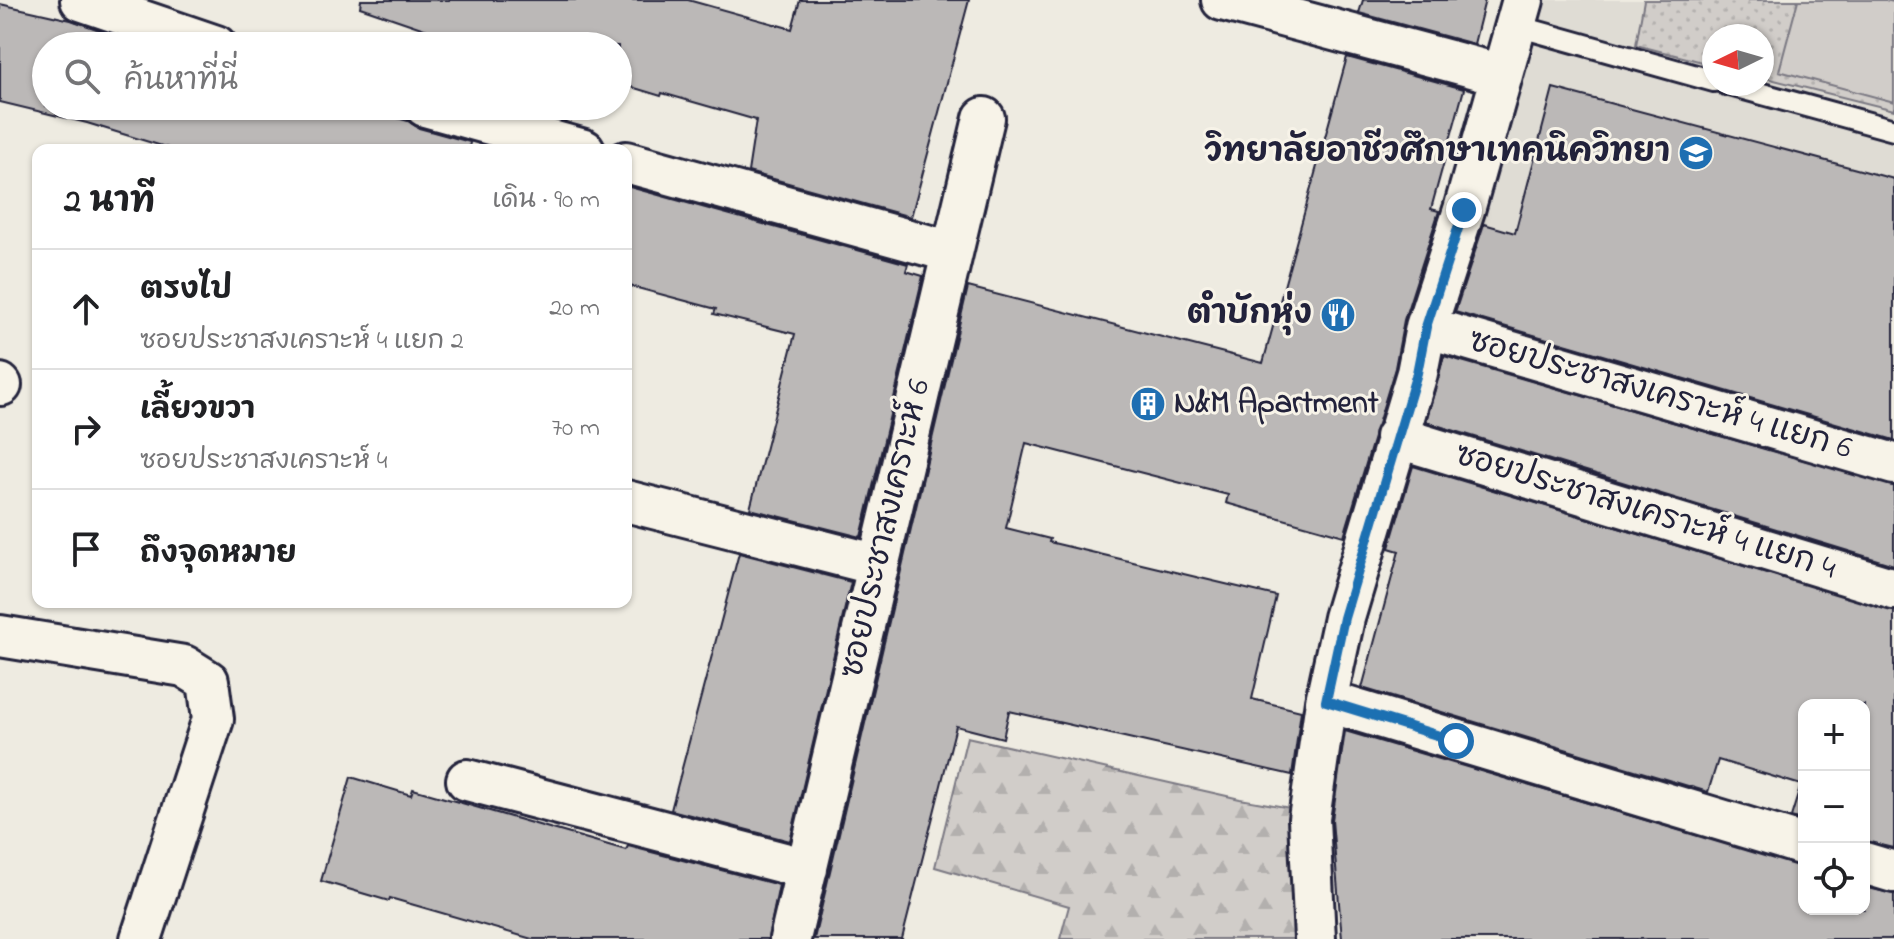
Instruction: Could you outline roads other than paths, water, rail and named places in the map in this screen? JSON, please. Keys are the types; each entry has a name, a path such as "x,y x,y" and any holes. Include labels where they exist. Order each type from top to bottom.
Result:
{"street":[{"path":"81,0 175,32"},
{"path":"1222,0 1502,75"},
{"path":"1315,939 1309,819 1326,701 1344,618 1417,373 1426,327 1464,210 1520,13"},
{"name":"ซอยประชาสงเคราะห์ 6","path":"790,939 984,118"},
{"path":"476,120 562,144"},
{"path":"632,164 952,252"},
{"name":"ซอยประชาสงเคราะห์ 4 แยก 6","path":"1426,327 1894,464"},
{"name":"ซอยประชาสงเคราะห์ 4 แยก 4","path":"1396,437 1894,589"},
{"path":"632,503 878,565"},
{"path":"0,636 184,666 208,681 213,719 141,939"},
{"path":"1326,701 1798,843"},
{"path":"467,780 807,869"},
{"path":"1870,865 1894,872"}],"lane":[{"path":"1520,13 1702,77"},
{"path":"1770,96 1894,130"}],"place":[{"name":"วิทยาลัยอาชีวศึกษาเทคนิควิทยา","path":"1696,153"},
{"name":"ตำบักหุ่ง","path":"1338,315"},
{"name":"N&M Apartment","path":"1148,404"}]}
